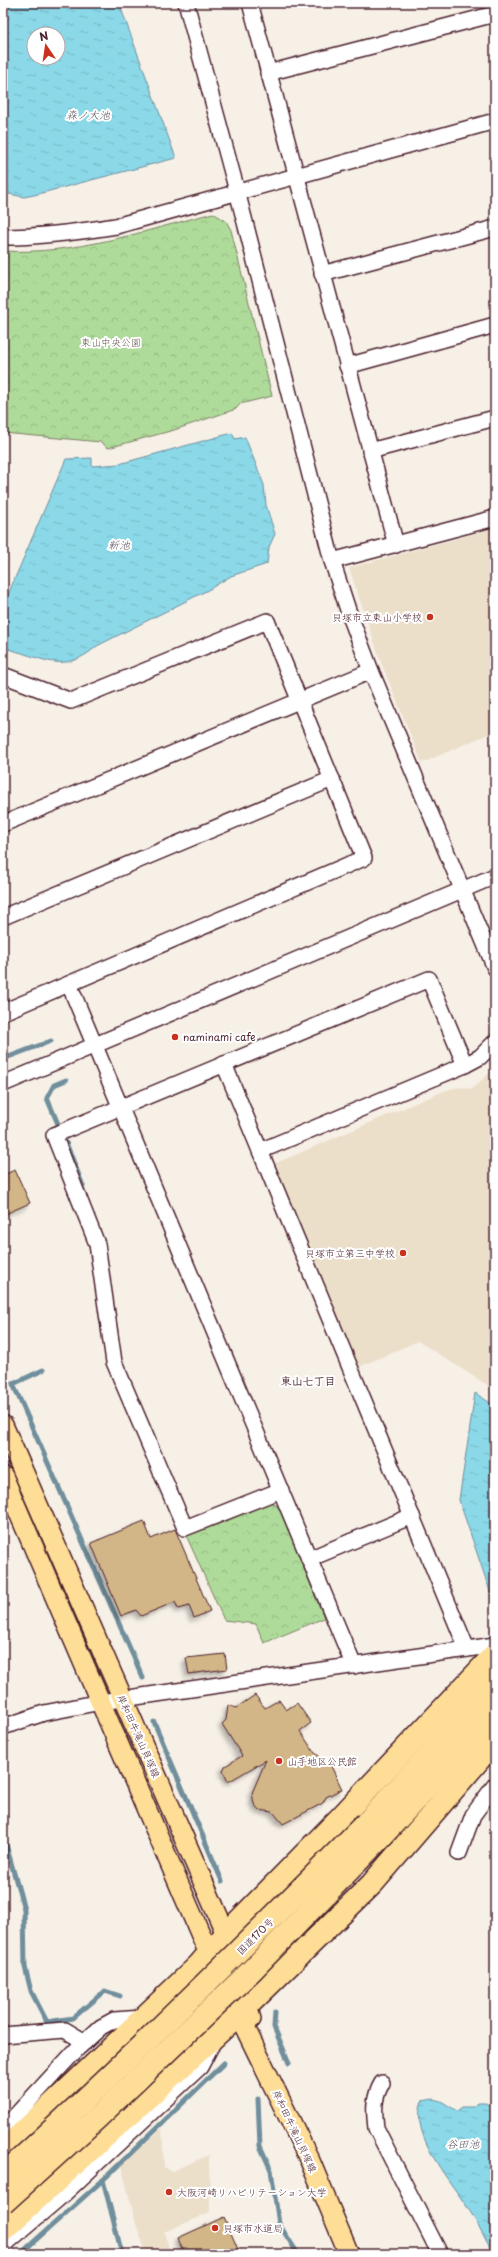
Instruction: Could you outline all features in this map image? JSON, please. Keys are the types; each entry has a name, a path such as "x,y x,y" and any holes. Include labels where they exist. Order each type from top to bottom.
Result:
{"highway":[{"path":"3,2151 13,2131 143,2018 209,1954 226,1934 341,1817 495,1654"},
{"name":"国道170号","path":"3,2202 98,2117 251,1971 373,1830 495,1684"},
{"name":"国道170号","path":"3,2175 86,2100 241,1950 373,1830 495,1713"},
{"path":"3,2230 243,2010 372,1884 495,1742"}],"main road":[{"name":"岸和田牛滝山貝塚線","path":"3,1425 226,1934 243,2010"},
{"name":"岸和田牛滝山貝塚線","path":"3,1476 209,1954 243,2010 257,2037 259,2054 310,2161 349,2254"}],"street":[{"path":"186,3 237,191 332,561 348,613 495,968"},
{"path":"250,3 295,175 396,544"},
{"path":"268,74 495,14"},
{"path":"3,237 28,237 64,234 116,226 237,191 495,121"},
{"path":"322,274 495,228"},
{"path":"347,366 495,325"},
{"path":"370,451 495,418"},
{"path":"332,561 495,518"},
{"path":"3,675 71,701 267,621 364,858 3,1012"},
{"path":"3,824 371,671"},
{"path":"3,917 332,779"},
{"path":"3,1084 495,876"},
{"path":"281,1490 185,1528 114,1362 97,1244 54,1135 429,979 465,1065"},
{"path":"69,984 354,1666"},
{"path":"260,1152 465,1065 480,1057 495,1042"},
{"path":"224,1064 467,1649"},
{"path":"309,1559 412,1516"},
{"path":"3,1727 44,1713 101,1702 495,1645"},
{"path":"459,1853 473,1815 495,1785"},
{"path":"13,2131 85,2042 101,2027 114,2020 143,2018"},
{"path":"3,2035 65,2030 85,2042"},
{"path":"3,2246 64,2194 200,2067 216,2034"},
{"path":"382,2083 376,2094 374,2110 376,2128 440,2254"}],"shaded area":[{"name":"貝塚市立東山小学校","path":"495,528 495,731 422,763 382,665 349,568"},
{"name":"貝塚市立第三中学校","path":"495,1068 495,1390 418,1341 359,1367 274,1164 446,1090 460,1087 472,1089"},
{"name":"大阪河崎リハビリテーション大学","path":"162,2128 164,2167 172,2171 209,2155 210,2213 164,2232 171,2254 145,2254 146,2252 136,2224 121,2165"}],"green space":[{"name":"東山中央公園","path":"213,213 226,221 231,230 272,396 240,404 236,409 174,430 108,448 101,442 3,433 3,251 30,251 83,245 135,234"},
{"path":"271,1502 280,1508 324,1618 264,1643 256,1624 224,1620 186,1535"}],"water":[{"name":"森ノ大池","path":"3,3 119,3 176,158 34,195 24,197 9,194 3,170"},
{"name":"新池","path":"232,433 235,439 245,437 264,485 266,505 275,534 269,547 267,564 231,576 208,590 97,646 85,655 73,661 52,662 3,648 3,606 66,459 92,458 92,466 119,464"},
{"path":"475,1393 495,1406 495,1606 459,1500"},
{"name":"谷田池","path":"433,2099 441,2101 457,2111 462,2107 474,2107 478,2103 486,2103 495,2108 495,2254 493,2254 471,2213 435,2160 421,2129 419,2115 422,2101"}],"building":[{"path":"15,1170 30,1203 3,1215 3,1175"},
{"path":"144,1521 151,1539 175,1529 210,1611 194,1618 189,1606 178,1609 175,1602 141,1616 136,1610 121,1616 91,1543"},
{"path":"225,1654 227,1669 189,1674 186,1658"},
{"name":"山手地区公民館","path":"255,1695 265,1708 279,1700 286,1710 297,1703 311,1723 300,1731 314,1752 331,1766 342,1789 326,1797 323,1803 283,1824 273,1812 259,1810 254,1804 252,1793 266,1760 228,1782 223,1771 225,1766 242,1756 222,1724 226,1720 228,1705 236,1708"},
{"name":"貝塚市水道局","path":"224,2217 240,2254 184,2254 178,2238"}],"waterway":[{"path":"3,1059 51,1041"},
{"path":"58,1124 47,1098 54,1085 66,1080"},
{"path":"66,1143 83,1186"},
{"path":"43,1370 13,1384 143,1678"},
{"path":"154,1722 222,1881"},
{"path":"3,1834 24,1909 25,1967 31,1991 47,2022 73,2018 105,1991 120,1996"},
{"path":"275,2012 274,2027 289,2063"},
{"path":"20,2254 103,2180 224,2063"},
{"path":"258,2099 260,2146 271,2170 279,2224 298,2254"},
{"path":"103,2180 122,2254"}],"place":[{"name":"貝塚市立東山小学校","path":"430,617"},
{"name":"naminami cafe","path":"175,1037"},
{"name":"貝塚市立第三中学校","path":"403,1253"},
{"name":"山手地区公民館","path":"279,1761"},
{"name":"大阪河崎リハビリテーション大学","path":"169,2192"},
{"name":"貝塚市水道局","path":"215,2228"}],"district":[{"name":"東山七丁目","path":"308,1381"}]}
